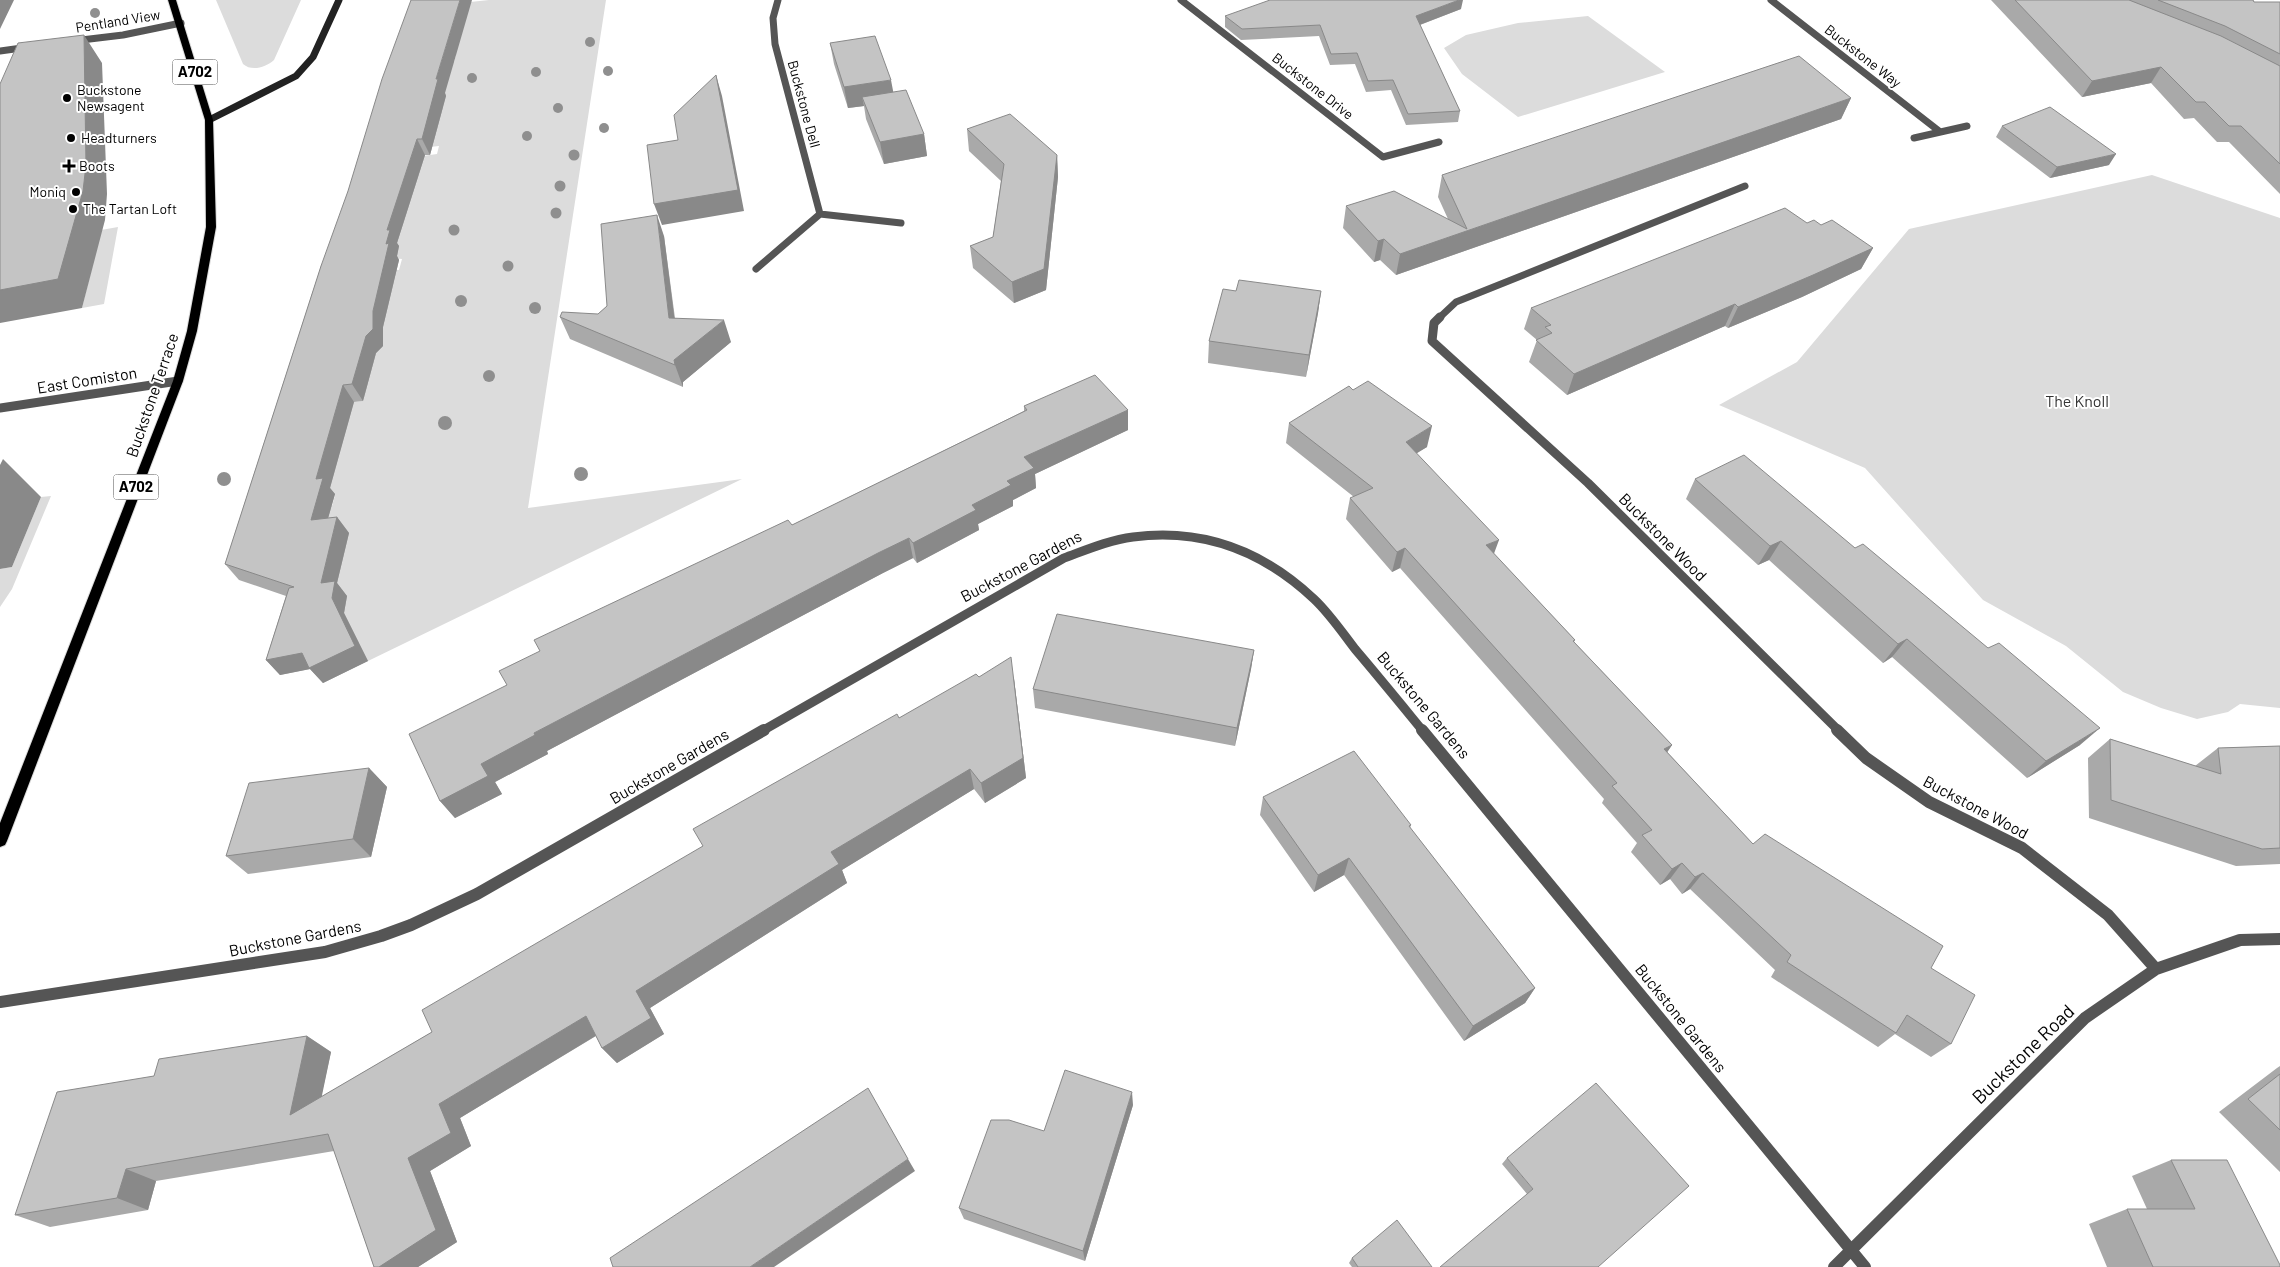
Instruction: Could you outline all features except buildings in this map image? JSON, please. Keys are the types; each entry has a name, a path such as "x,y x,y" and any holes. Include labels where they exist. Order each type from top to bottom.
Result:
{"main road":[{"name":"A702","path":"172,0 209,120"},
{"name":"Buckstone Terrace","path":"0,841 178,381 192,331 211,227 209,120"}],"street":[{"path":"209,120 296,76 313,57 339,0"},
{"name":"Buckstone Dell","path":"778,0 773,18 775,44 820,214"},
{"path":"1183,1 1193,0"},
{"name":"Buckstone Way","path":"1771,0 1939,131"},
{"name":"Buckstone Drive","path":"1183,1 1383,157 1440,142"},
{"name":"Pentland View","path":"65,42 123,35 180,23"},
{"path":"0,51 37,46"},
{"path":"1914,138 1967,126"},
{"name":"Buckstone Wood","path":"1745,186 1456,302 1434,323 1432,340 1588,484 1866,758 1929,802 2022,848 2108,915 2156,969"},
{"path":"756,269 820,214 901,223"},
{"name":"East Comiston","path":"0,408 178,381"},
{"name":"Buckstone Gardens","path":"0,1002 293,958 352,944 411,925 477,894 1064,558 1092,546 1122,538 1151,535 1188,536 1229,544 1261,558 1292,578 1315,600 1864,1267"},
{"name":"Buckstone Road","path":"1834,1267 2085,1018 2156,969 2240,940 2280,939"}],"green space":[{"path":"216,0 301,0 274,60 267,65 251,68 243,64"},
{"path":"489,0 606,0 528,508 742,479 368,661 359,643 308,624 325,507 332,506 335,495 328,495 354,402 363,401 393,270 399,270 402,259 342,253 423,156 437,154 439,146 373,153 434,108 443,107 446,96 437,96 448,62 454,62 456,55 423,7"},
{"path":"1588,16 1665,72 1518,117 1462,74 1444,48 1466,35 1518,23"},
{"name":"The Knoll","path":"2152,175 2280,218 2280,708 2240,704 2228,712 2197,719 2161,708 2123,692 2066,646 1983,600 1865,468 1719,405 1797,362 1909,229"},
{"path":"118,227 104,304 82,308 94,259 0,248"},
{"path":"51,496 12,589 0,607 0,569 12,567 41,497"}],"place":[{"name":"Buckstone Newsagent","path":"67,98"},
{"name":"Headturners","path":"71,138"},
{"name":"Boots","path":"69,166"},
{"name":"Moniq","path":"76,192"},
{"name":"The Tartan Loft","path":"73,209"}]}
